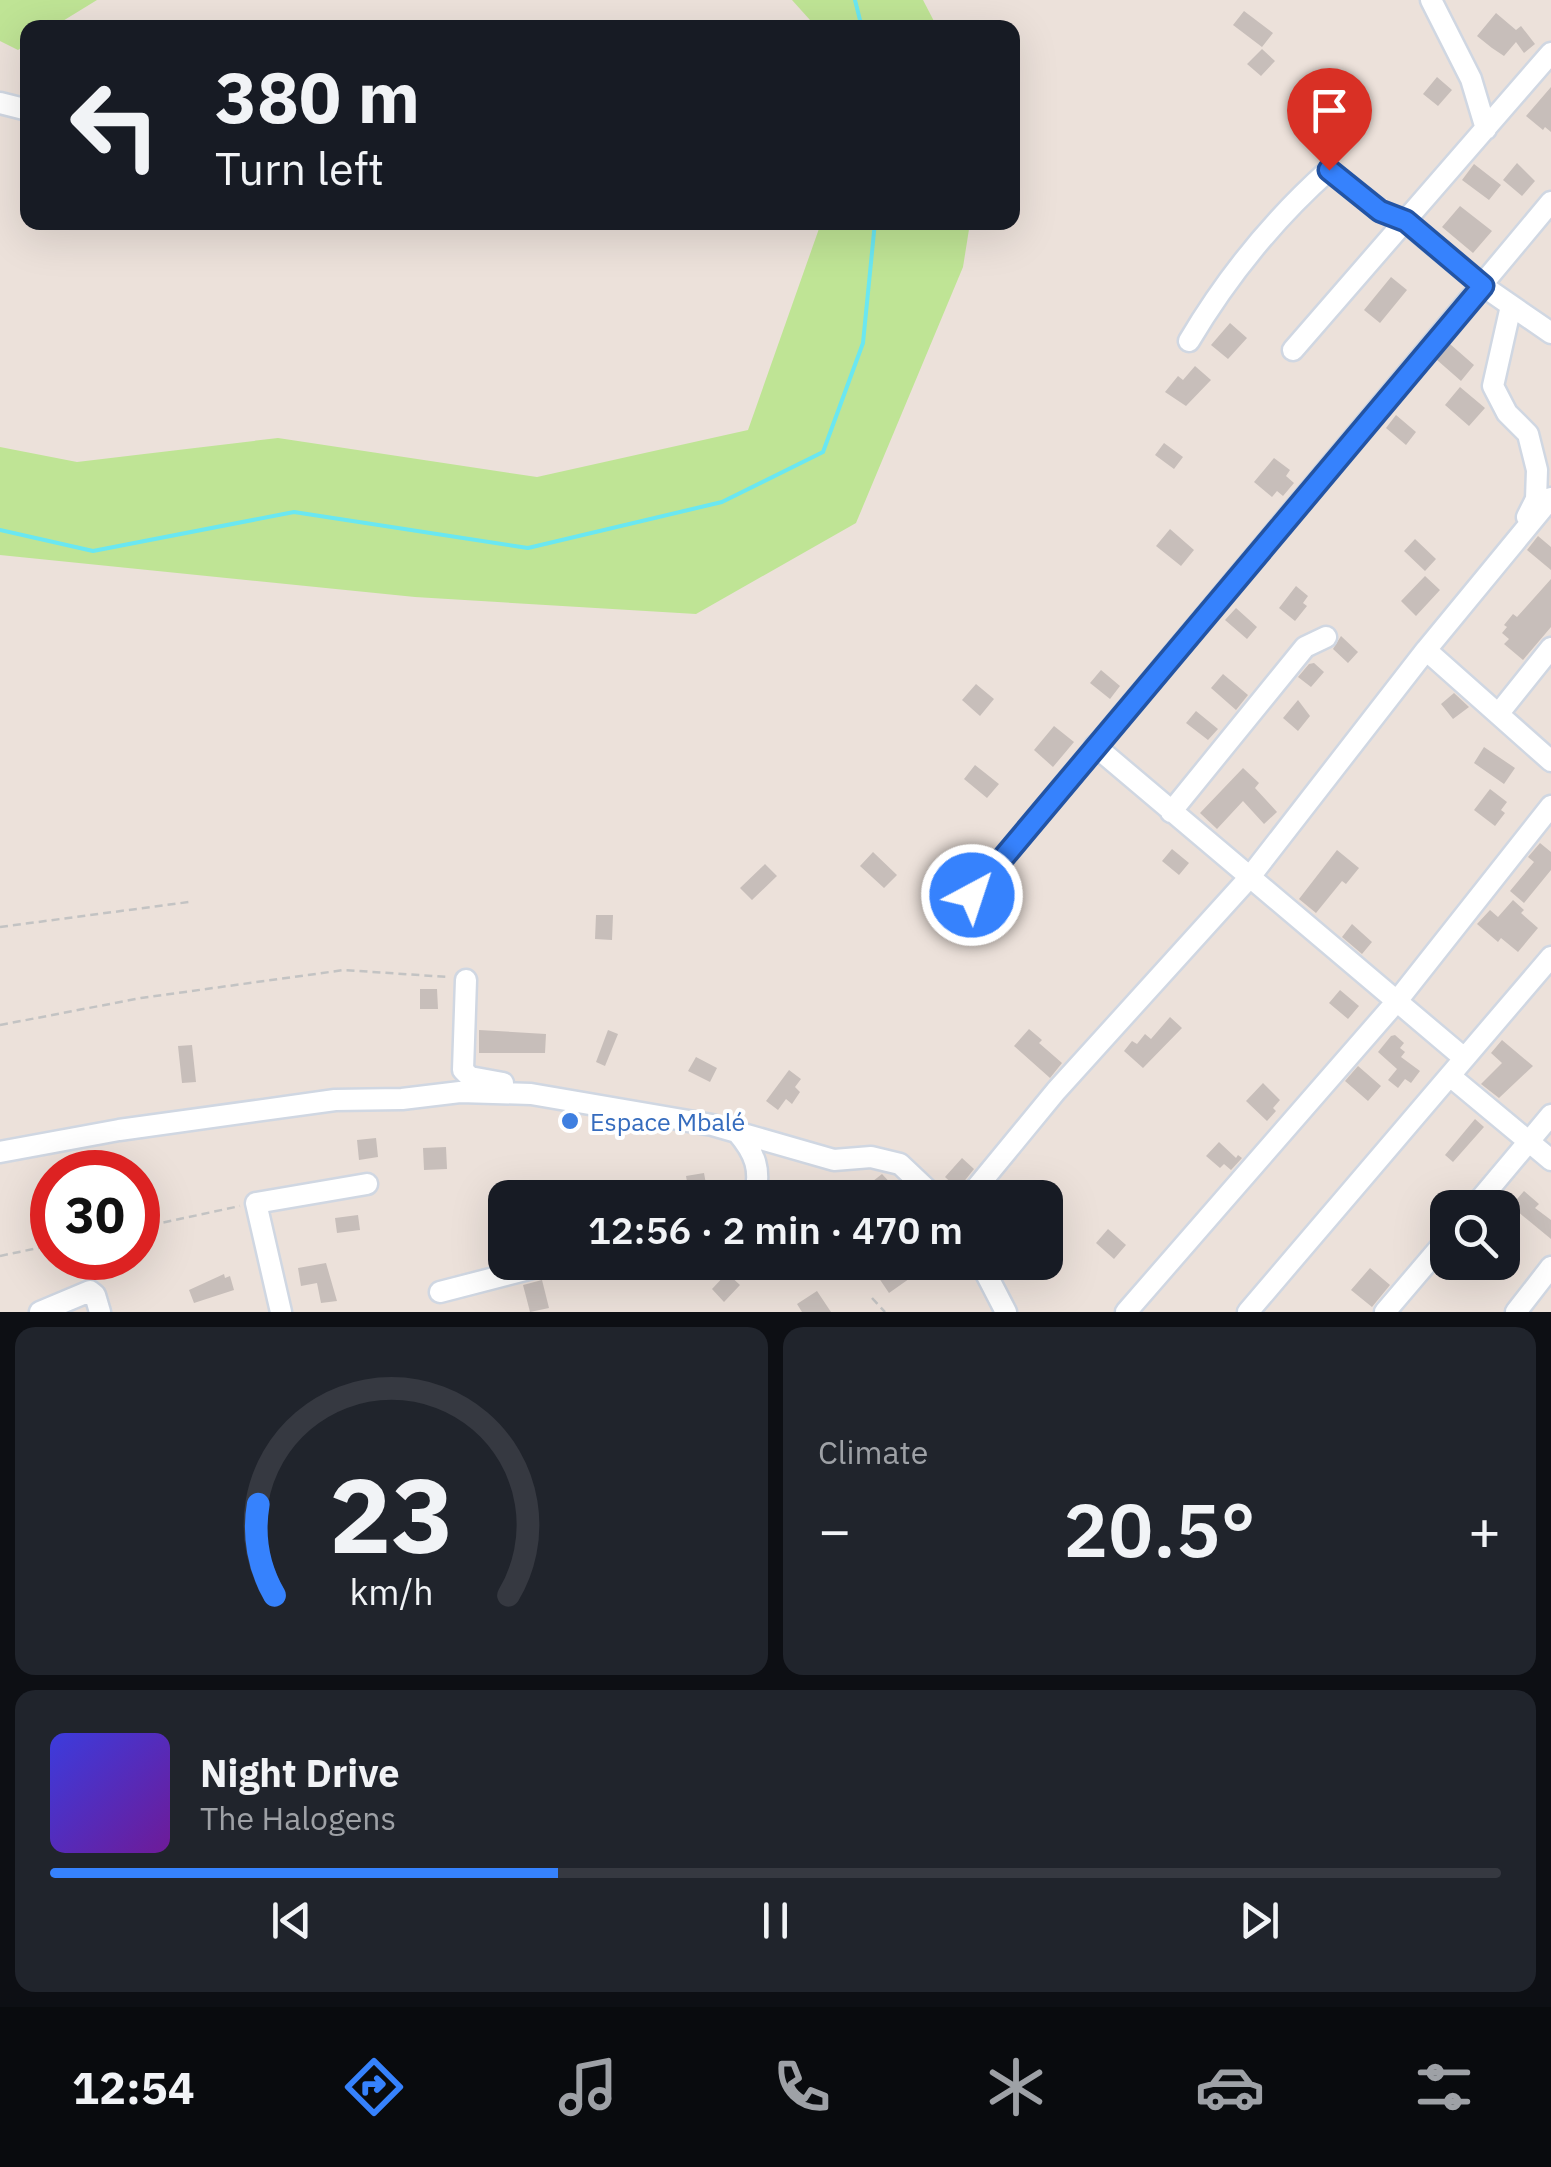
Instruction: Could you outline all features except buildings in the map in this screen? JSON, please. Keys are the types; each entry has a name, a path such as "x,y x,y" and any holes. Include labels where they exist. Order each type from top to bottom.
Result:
{"street":[{"path":"1430,0 1471,79 1486,129"},
{"path":"1292,350 1551,53"},
{"path":"1189,342 1220,290 1255,245 1329,170 1380,211 1406,221 1483,286 1551,333"},
{"path":"972,895 1551,202"},
{"path":"983,1180 1056,1090 1249,878 1518,537 1536,499 1537,470 1528,434 1508,413 1493,386 1511,306"},
{"path":"1518,537 1544,521 1551,498"},
{"path":"1171,812 1306,647 1326,637"},
{"path":"1499,714 1551,648"},
{"path":"1426,650 1551,761"},
{"path":"1095,746 1464,1058"},
{"path":"1126,1312 1397,1001 1551,806"},
{"path":"1248,1312 1551,956"},
{"path":"466,980 465,1074 532,1094 738,1132 834,1160 871,1157 900,1164 917,1180"},
{"path":"1450,1076 1551,1160"},
{"path":"0,1152 119,1130 335,1100 402,1099 460,1092 532,1094"},
{"path":"1488,1190 1551,1115"},
{"path":"738,1132 756,1158 757,1180"},
{"path":"281,1312 256,1203 368,1184"},
{"path":"1385,1312 1430,1259"},
{"path":"1516,1312 1551,1267"},
{"path":"440,1292 488,1280"},
{"path":"989,1280 1006,1312"},
{"path":"40,1312 90,1291 100,1312"}],"path":[{"path":"0,927 190,902"},
{"path":"0,1026 141,998 344,970 432,974 466,980"},
{"path":"160,1223 256,1203"},
{"path":"0,1256 30,1250"},
{"path":"872,1298 884,1312"}],"green space":[{"path":"0,0 97,0 64,20 20,20 18,50 0,41"},
{"path":"792,0 923,0 933,20 810,20"},
{"path":"819,230 969,230 963,267 856,523 696,614 415,597 0,555 0,447 77,462 278,438 537,477 748,430"}],"waterway":[{"path":"855,0 860,20"},
{"path":"0,530 93,551 294,512 528,548 722,502 823,452 863,343 874,230"}],"place":[{"name":"Espace Mbalé","path":"570,1121"}],"route":[{"path":"972,895 1483,286 1406,221 1380,211 1329,170"}]}
